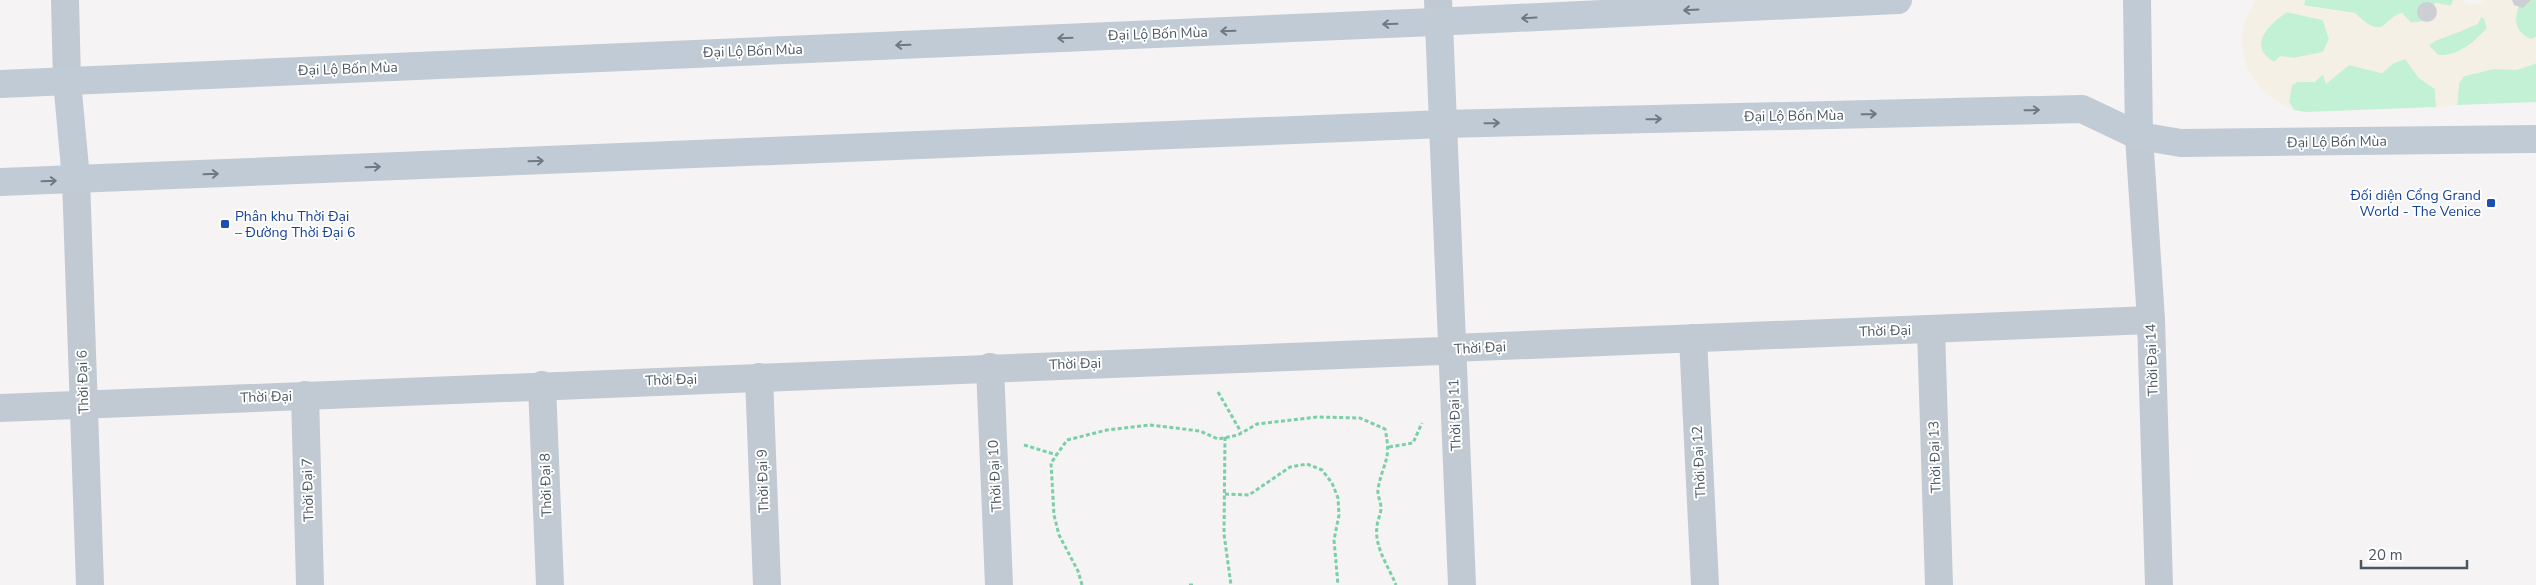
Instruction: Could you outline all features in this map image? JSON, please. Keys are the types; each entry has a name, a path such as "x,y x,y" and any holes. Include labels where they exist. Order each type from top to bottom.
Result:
{"main road":[{"name":"Đại Lộ Bốn Mùa","path":"0,84 1438,11 1898,0"},
{"path":"2137,0 2139,136"},
{"path":"1438,11 1443,124"},
{"path":"67,81 76,180"},
{"name":"Đại Lộ Bốn Mùa","path":"0,182 1443,124 2082,109 2139,136 2181,143 2536,138"}],"street":[{"path":"66,0 67,81"},
{"name":"Thời Đại 11","path":"1443,124 1462,585"},
{"name":"Thời Đại 14","path":"2139,136 2151,320 2159,585"},
{"name":"Thời Đại 6","path":"76,180 90,585"},
{"name":"Thời Đại","path":"0,408 990,367 1442,351 1452,348 2151,320"},
{"name":"Thời Đại 13","path":"1931,329 1939,585"},
{"name":"Thời Đại 12","path":"1693,338 1704,585"},
{"name":"Thời Đại 10","path":"990,367 999,585"},
{"name":"Thời Đại 9","path":"759,377 767,585"},
{"name":"Thời Đại 8","path":"542,385 550,585"},
{"name":"Thời Đại 7","path":"305,395 310,585"}],"path":[{"path":"1216,389 1241,432"},
{"path":"1082,585 1078,571 1059,535 1054,515 1051,463 1067,440 1106,430 1150,425 1200,431 1218,439 1241,432 1257,424 1317,417 1360,418 1386,429 1389,447 1388,461 1378,490 1381,508 1376,528 1380,551 1387,562 1396,585"},
{"path":"1389,447 1413,443 1424,421"},
{"path":"1225,437 1224,534 1230,585"},
{"path":"1020,444 1057,455"},
{"path":"1225,494 1249,494 1290,467 1307,464 1322,470 1332,483 1338,498 1339,515 1334,540 1338,585"},
{"path":"1188,585 1193,585"}],"green space":[{"path":"2305,0 2453,0 2452,6 2435,3 2431,20 2411,23 2402,13 2383,26 2376,27 2368,24 2355,13 2307,6 2304,5"},
{"path":"2521,0 2536,0 2536,37 2531,39 2520,32 2516,22"},
{"path":"2287,12 2323,20 2329,39 2323,52 2274,62 2266,56 2262,49 2261,42 2263,36 2273,23"},
{"path":"2481,17 2484,18 2487,28 2465,48 2452,54 2438,55 2428,45 2464,30"},
{"path":"2405,59 2419,78 2435,89 2436,107 2305,112 2294,110 2289,102 2292,85 2297,82 2314,82 2323,74 2326,83 2349,65 2382,73 2394,63"},
{"path":"2536,63 2536,102 2457,105 2459,83 2464,76 2493,69 2529,66"}],"sand":[{"path":"2256,0 2305,0 2304,5 2355,13 2368,24 2380,27 2402,13 2411,23 2431,20 2435,3 2451,6 2453,0 2462,0 2468,4 2480,4 2485,0 2521,0 2516,23 2520,32 2525,36 2531,39 2536,37 2536,63 2517,70 2493,69 2464,76 2459,83 2457,105 2436,107 2435,89 2419,78 2405,59 2394,63 2382,73 2349,65 2326,84 2323,74 2315,82 2297,82 2292,85 2289,102 2294,110 2278,102 2264,91 2253,78 2246,64 2242,49 2247,16","holes":["2287,12 2323,20 2329,39 2323,52 2297,58 2280,56 2274,62 2266,56 2262,49 2263,35 2273,22","2481,17 2484,18 2487,28 2465,48 2452,54 2438,55 2429,45 2478,24"]}],"building":[{"path":"2512,0 2531,0 2523,8 2514,5"},
{"path":"2427,2 2434,5 2437,12 2434,19 2427,22 2420,19 2417,12 2420,5"}],"place":[{"name":"Đối diện Cổng Grand World - The Venice","path":"2491,203"},
{"name":"Phân khu Thời Đại – Đường Thời Đại 6","path":"225,224"}]}
